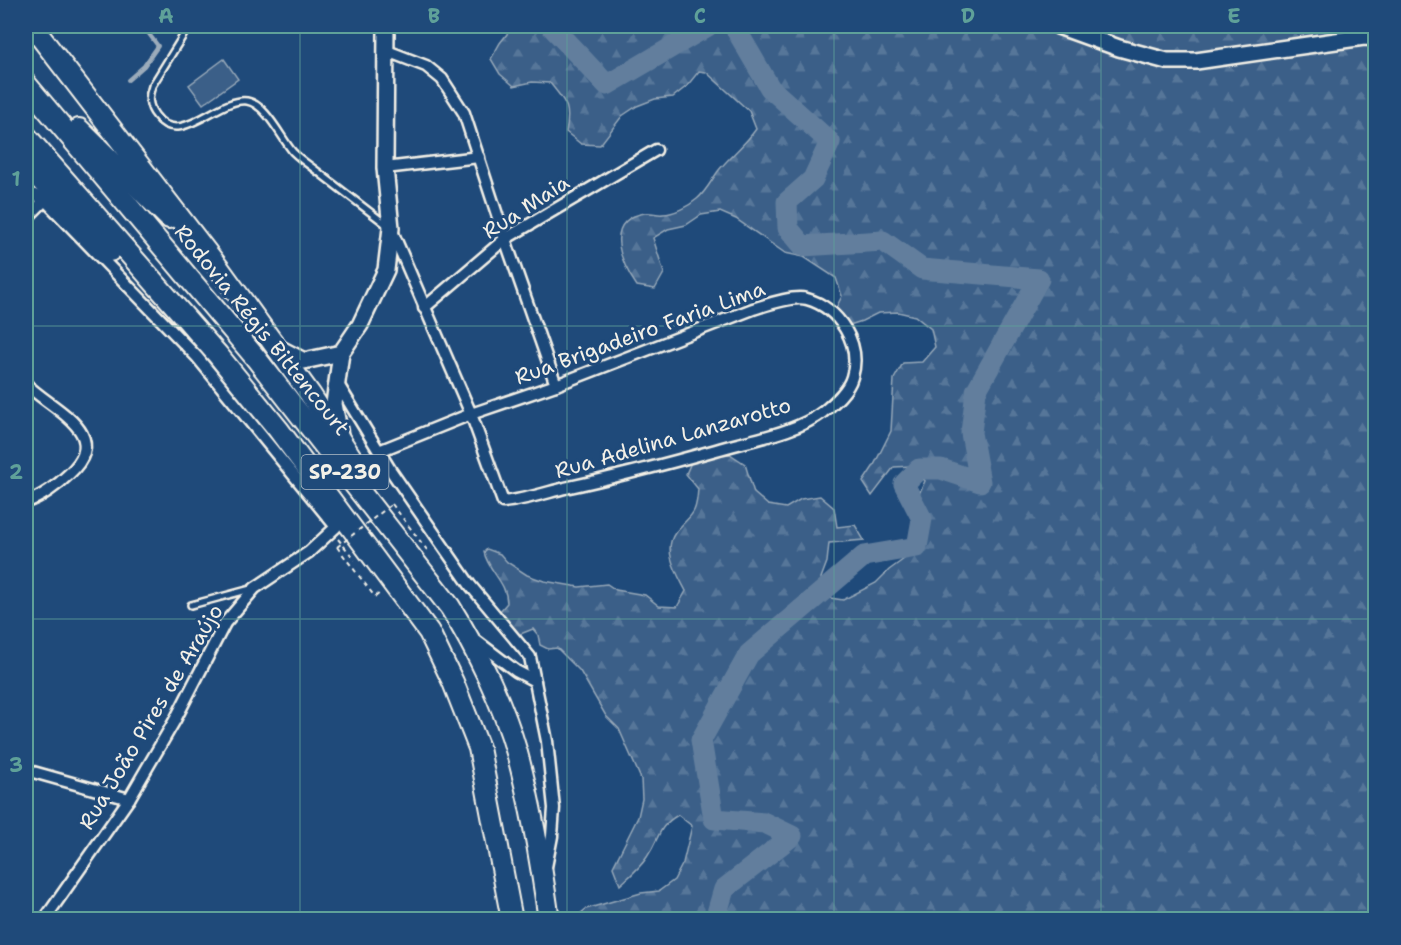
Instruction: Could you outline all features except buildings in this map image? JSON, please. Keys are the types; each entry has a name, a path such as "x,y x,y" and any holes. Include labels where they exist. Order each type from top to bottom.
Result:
{"highway":[{"path":"32,26 218,267 310,394 413,548 429,578"},
{"path":"26,84 49,100 218,267"},
{"name":"Rodovia Régis Bittencourt","path":"26,84 255,357 450,607 466,633 492,686 516,750 532,815 549,920"},
{"name":"SP-230","path":"26,136 218,355 278,429 429,632 453,682 479,748 512,920"},
{"path":"26,165 193,339 218,355"},
{"path":"334,529 394,603 422,648 442,685 459,727 470,764 492,809"}],"street":[{"path":"341,441 334,404 341,353 360,325 386,270 390,228 385,168 386,26"},
{"path":"1058,26 1119,48 1167,61 1196,61 1364,37 1376,38"},
{"path":"387,51 426,66 442,79 464,113 556,385"},
{"name":"Rua Maia","path":"424,308 505,239 656,150"},
{"path":"385,168 479,157"},
{"path":"26,192 45,200 197,357 334,529"},
{"path":"26,219 45,200"},
{"path":"390,228 471,414"},
{"name":"Rua Brigadeiro Faria Lima","path":"379,451 471,414 556,385 753,309 804,298 825,307 843,324 851,339 854,367 852,378 845,391"},
{"path":"267,335 281,350 304,361 341,353"},
{"path":"336,380 379,451 470,585 530,657 548,741 554,808 552,836 543,883"},
{"path":"26,384 80,428 86,439 84,454 77,468 62,481 26,502"},
{"name":"Rua Adelina Lanzarotto","path":"471,414 502,502 633,473 790,429 822,413 845,391"},
{"name":"Rua João Pires de Araújo","path":"44,920 129,799 175,720 225,623 255,588 309,552 334,529"},
{"path":"466,633 516,670 535,681"},
{"path":"26,770 129,799"}],"lane":[{"path":"189,26 152,86 149,96 150,106 157,117 166,125 180,128 234,103 247,101 257,106 268,117 294,153 390,228"},
{"path":"191,605 255,588"}],"path":[{"path":"380,593 375,597 337,548 392,504"},
{"path":"334,529 360,566"}],"green space":[{"path":"510,26 1375,26 1375,919 574,919 586,909 641,893 659,891 674,880 683,863 692,826 678,815 666,824 644,861 620,885 613,867 638,817 642,799 641,779 619,729 606,716 580,671 557,648 548,649 540,645 538,635 533,629 513,637 503,629 500,611 507,603 506,596 484,552 487,549 500,554 507,562 527,575 544,581 579,587 607,584 616,590 645,595 659,606 677,607 686,591 673,563 671,540 694,510 698,489 686,474 693,458 730,454 745,464 754,493 768,505 786,508 801,499 820,496 834,508 837,527 855,525 864,540 829,543 827,562 821,578 824,597 843,600 876,583 889,570 918,549 917,531 910,514 925,481 912,466 894,467 872,496 863,482 891,431 894,379 903,363 922,362 935,347 931,329 915,316 898,312 878,313 843,327 834,312 842,296 836,278 804,257 785,253 736,219 720,212 701,215 686,225 668,229 653,238 664,273 655,289 637,286 621,255 619,233 623,224 632,217 645,213 667,214 676,211 700,196 719,170 756,129 749,111 706,72 699,71 687,86 673,97 655,99 637,106 622,116 600,145 581,144 566,132 568,116 566,105 550,83 532,82 514,86 500,74 491,59 511,29"},
{"path":"224,59 238,79 203,104 189,85"}],"waterway":[{"path":"128,80 144,66 158,46 143,26"},
{"path":"551,26 607,85 708,26"},
{"path":"715,920 724,889 792,836 765,823 714,819 701,740 749,654 864,556 917,547 922,519 904,484 919,469 941,469 980,482 971,433 976,391 1039,279 922,269 883,241 803,246 788,228 787,202 813,179 830,142 770,88 734,26"}]}
